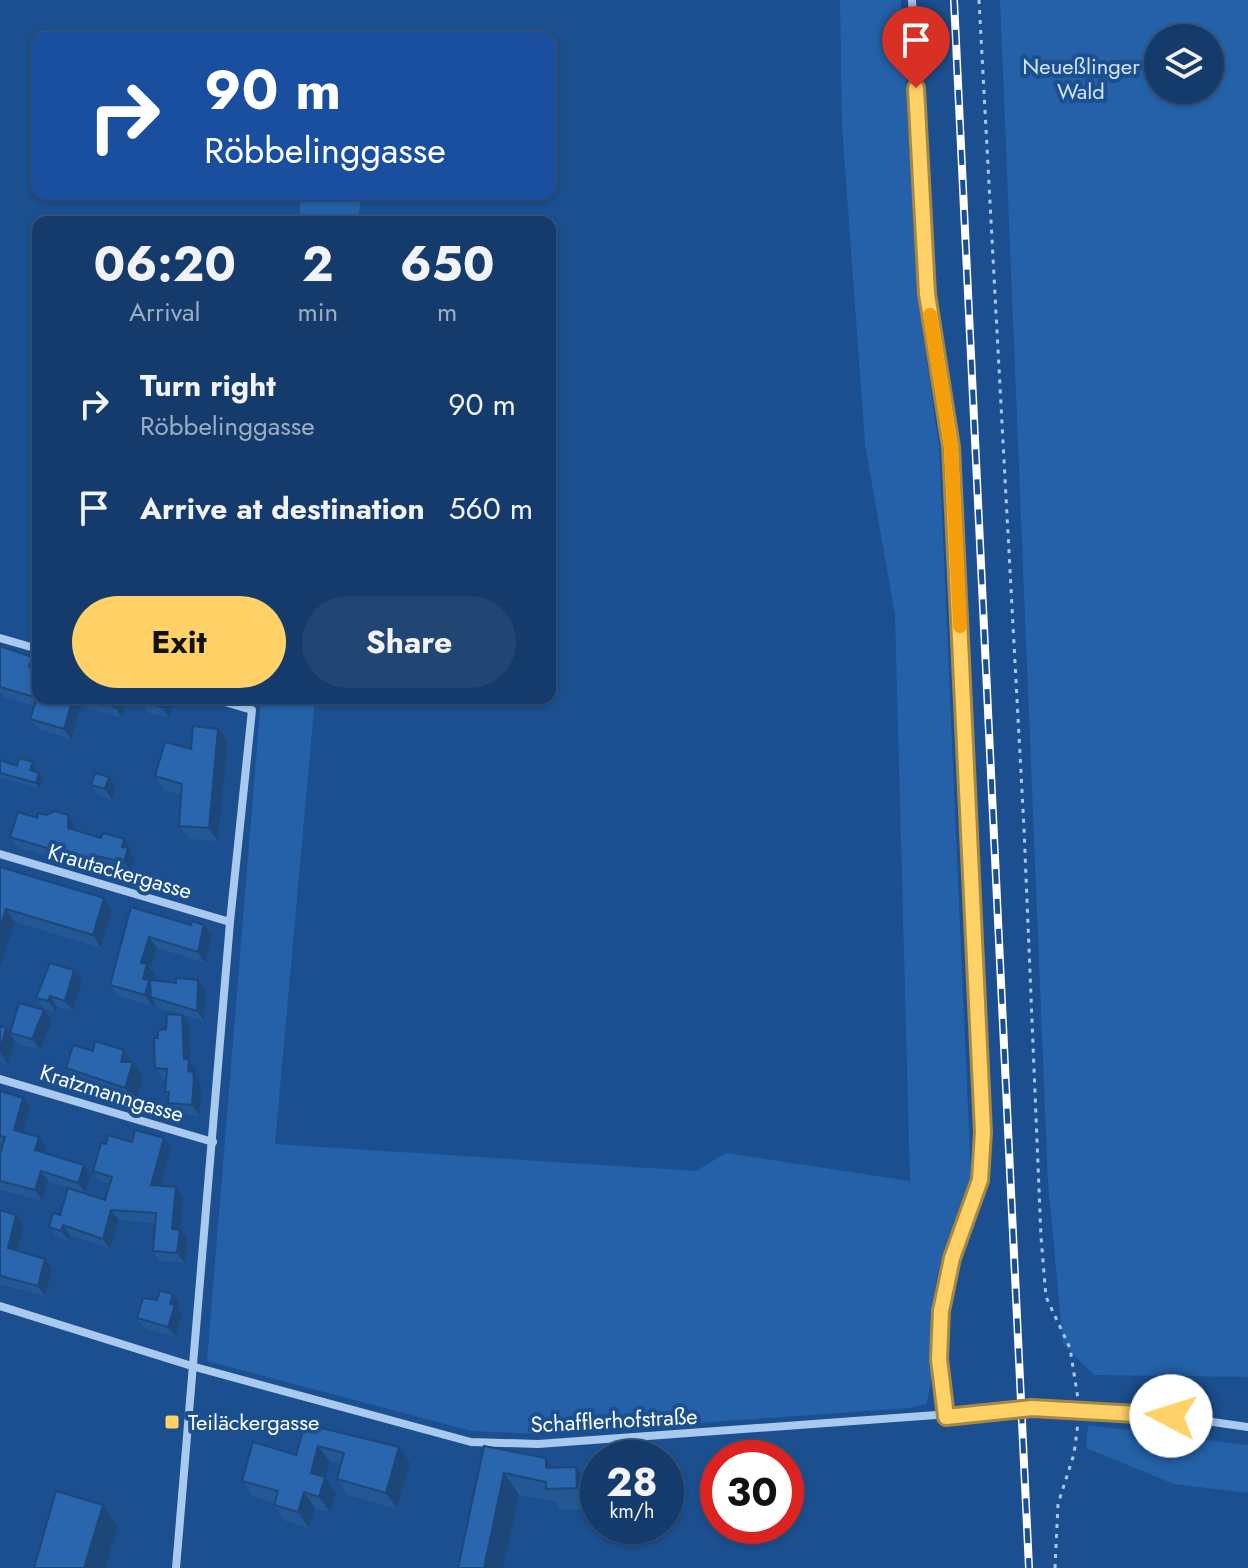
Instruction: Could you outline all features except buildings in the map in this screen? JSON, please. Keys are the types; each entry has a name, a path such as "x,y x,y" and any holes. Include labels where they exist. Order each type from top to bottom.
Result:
{"street":[{"path":"912,0 927,294 951,447 983,1132 980,1180 952,1258 941,1311 939,1359 946,1417"},
{"path":"0,638 32,647"},
{"path":"176,1568 230,922 252,710 232,704"},
{"name":"Krautackergasse","path":"0,854 230,922"},
{"name":"Kratzmanngasse","path":"0,1079 213,1142"},
{"name":"Schafflerhofstraße","path":"0,1306 195,1367 471,1442 538,1444 946,1417 1032,1408 1171,1416 1248,1427"}],"path":[{"path":"979,0 1024,828 1041,1237 1046,1297 1070,1348"},
{"path":"1055,1568 1058,1504 1068,1475"}],"green space":[{"path":"840,0 901,0 917,292 939,446 971,1176 935,1288 931,1377 926,1404 910,1408 541,1434 472,1431 207,1361 261,704 314,704 275,1144 696,1171 726,1153 910,1181 895,615 865,444 842,126"},
{"name":"Neueßlinger Wald","path":"1000,0 1248,0 1248,1377 1094,1375 1063,1344 1048,1183"},
{"path":"301,200 360,200 359,216 299,216"},
{"path":"1088,1425 1248,1445 1248,1493 1174,1484 1086,1448"}],"railway":[{"path":"954,0 1029,1568"}],"slow traffic":[{"path":"930,315 951,447 960,626"}],"place":[{"name":"Teiläckergasse","path":"172,1422"}],"route":[{"path":"916,88 927,294 951,447 983,1132 980,1180 952,1258 941,1311 939,1359 946,1417 1032,1408 1171,1416"}]}
